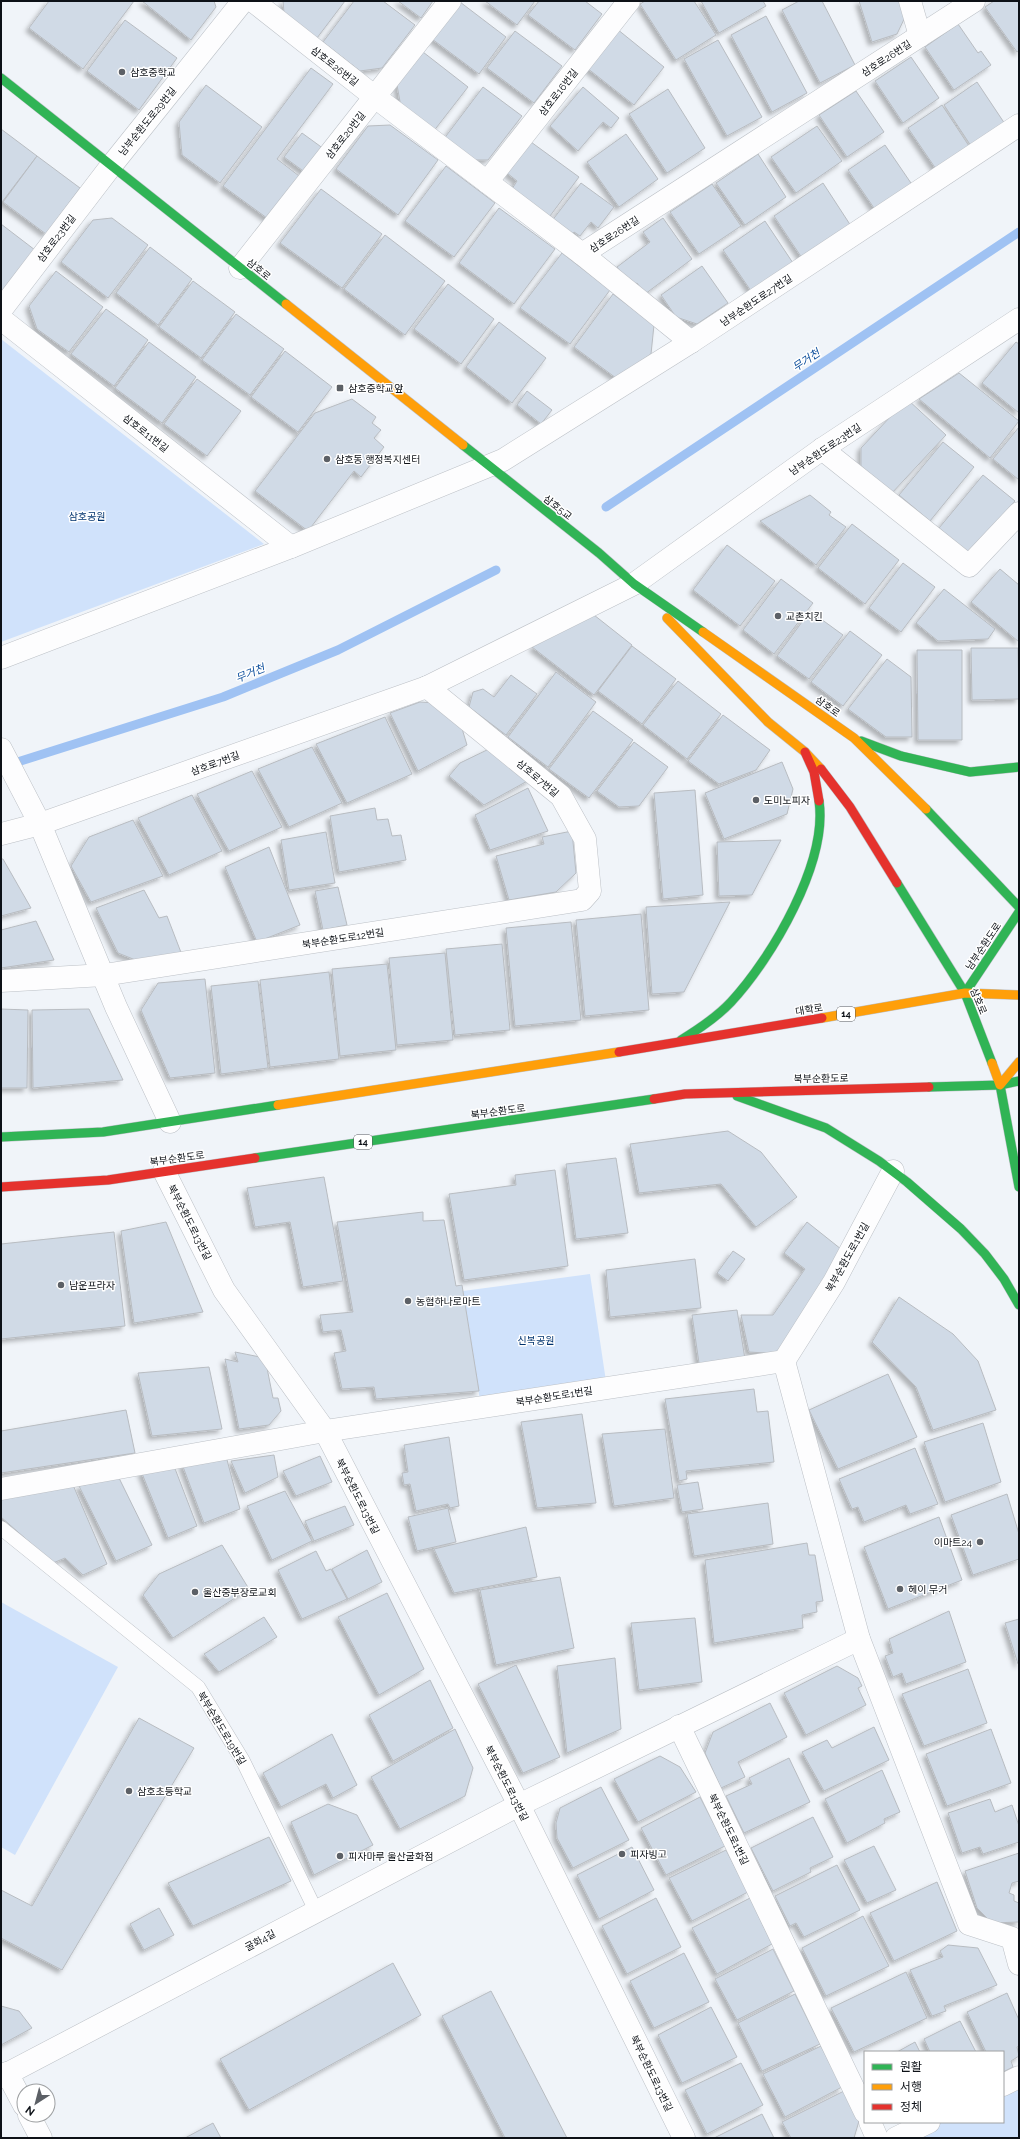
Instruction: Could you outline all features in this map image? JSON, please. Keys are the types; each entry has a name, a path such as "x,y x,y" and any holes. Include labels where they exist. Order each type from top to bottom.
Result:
{"main road":[{"name":"삼호로","path":"1,78 495,472"},
{"name":"삼호5교","path":"495,472 599,553"},
{"name":"삼호로","path":"599,553 634,584 768,722 805,752 826,774 850,806 965,993 1000,1085 1019,1187"},
{"name":"삼호로","path":"634,584 854,738 951,833 1019,907"},
{"path":"854,738 901,756 970,772 1019,767"},
{"path":"674,1044 703,1026 731,1002 756,973 780,934 800,895 813,860 819,831 819,802 815,774 805,752"},
{"name":"남부순환도로","path":"965,993 1019,912"},
{"name":"대학로","path":"674,1044 965,993 1019,995"},
{"name":"14","path":"1,1137 103,1132 674,1044"},
{"path":"1000,1085 1019,1062"},
{"name":"14","path":"1000,1085 1019,1081"},
{"name":"북부순환도로","path":"1,1187 108,1180 685,1094 1000,1085"},
{"path":"724,1092 825,1127 893,1171 929,1199 976,1244 997,1269 1019,1305"}],"street":[{"name":"남부순환도로29번길","path":"111,166 243,1"},
{"name":"삼호로26번길","path":"254,1 375,97 582,254 974,1"},
{"name":"삼호로20번길","path":"240,268 450,1"},
{"name":"삼호로16번길","path":"487,182 629,1"},
{"path":"910,1 920,36"},
{"name":"남부순환도로27번길","path":"495,472 503,460 692,342 1019,125"},
{"name":"삼호로23번길","path":"1,310 111,166"},
{"path":"582,254 692,342"},
{"name":"삼호로11번길","path":"1,319 291,547"},
{"name":"남부순환도로23번길","path":"634,584 822,449 1019,319"},
{"path":"822,449 969,566 1019,513"},
{"path":"1,658 291,547 495,472"},
{"name":"삼호로7번길","path":"1,834 40,824 427,687 634,584"},
{"name":"삼호로7번길","path":"427,687 561,796 585,839 590,891 582,900"},
{"path":"1,749 40,824 116,1007 170,1122"},
{"name":"북부순환도로12번길","path":"1,981 104,975 582,900"},
{"name":"북부순환도로13번길","path":"164,1171 224,1290 325,1431 519,1804 684,2138"},
{"name":"북부순환도로1번길","path":"325,1431 784,1361 834,1282 893,1171"},
{"path":"784,1361 859,1640 969,1924 1012,1938 1019,1964"},
{"path":"1,1489 325,1431"},
{"path":"679,1726 859,1640"},
{"name":"북부순환도로1번길","path":"679,1726 864,2110"},
{"name":"굴화4길","path":"4,2075 519,1804 679,1726"},
{"path":"4,2075 16,2093"},
{"path":"1004,2084 1019,2077"},
{"path":"33,2123 41,2138"},
{"path":"870,2123 877,2138"},
{"path":"896,2138 927,2123"}],"lane":[{"name":"북부순환도로19번길","path":"1,1528 198,1687 243,1761 316,1911"}],"green space":[{"name":"삼호공원","path":"1,339 264,544 1,642"},
{"name":"신복공원","path":"590,1274 607,1388 481,1407 463,1291"},
{"path":"1,1602 118,1667 15,1855 1,1847"},
{"path":"1019,2077 1019,2138 896,2138 927,2123 1004,2123 1004,2084"}],"building":[{"path":"49,1 134,1 83,69 29,28"},
{"path":"142,1 214,1 216,7 191,40"},
{"path":"283,1 345,1 317,38 284,13"},
{"path":"354,1 383,1 415,25 382,68 360,71 323,42"},
{"path":"398,1 433,1 421,18"},
{"path":"485,1 535,1 517,25"},
{"path":"539,1 585,1 602,14 575,50 528,15"},
{"path":"645,1 694,1 716,35 676,60 640,4"},
{"path":"701,1 763,1 766,6 719,33"},
{"path":"799,1 822,1 855,65 820,83 782,10"},
{"path":"859,1 903,1 907,13 897,34 872,42"},
{"path":"994,1 1019,1 1019,51 1017,52 985,7"},
{"path":"460,2 506,37 479,74 432,39"},
{"path":"766,16 807,93 772,112 731,35"},
{"path":"125,20 177,58 139,110 87,71"},
{"path":"958,24 978,53 981,51 991,65 954,90 925,47"},
{"path":"617,29 664,67 634,105 587,68"},
{"path":"515,31 562,66 534,103 487,68"},
{"path":"718,40 762,117 727,136 684,59"},
{"path":"423,52 468,87 433,132 401,107 397,85"},
{"path":"911,57 939,98 903,123 875,81"},
{"path":"311,68 333,84 277,159 303,179 271,221 223,186"},
{"path":"977,82 1005,124 971,146 944,105"},
{"path":"206,85 262,127 220,183 182,155 179,122"},
{"path":"483,87 522,116 488,160 468,160 443,140"},
{"path":"583,87 619,118 611,128 603,122 578,151 550,126"},
{"path":"668,89 705,148 667,173 629,114"},
{"path":"856,91 884,132 847,157 819,115"},
{"path":"942,105 969,146 936,169 908,128"},
{"path":"390,125 438,160 398,215 336,169 368,126"},
{"path":"817,126 842,161 796,193 771,157"},
{"path":"1,129 37,156 2,202 1,201"},
{"path":"302,133 324,149 306,173 284,157"},
{"path":"626,134 658,179 619,207 587,162"},
{"path":"531,142 579,177 547,220 510,192 517,181 507,173"},
{"path":"885,145 913,186 876,211 848,170"},
{"path":"758,154 786,197 745,225 716,183"},
{"path":"37,156 80,188 46,234 3,202"},
{"path":"446,166 495,203 454,257 405,221"},
{"path":"581,183 614,207 598,228 591,222 580,236 574,232 570,237 551,222"},
{"path":"823,183 851,226 802,258 774,216"},
{"path":"712,184 741,226 699,254 670,212"},
{"path":"321,189 382,234 342,288 280,243"},
{"path":"499,208 555,249 514,304 459,263"},
{"path":"112,218 148,245 108,298 61,262 93,220"},
{"path":"663,218 692,259 645,294 637,283 631,287 617,267 650,242 643,232"},
{"path":"765,221 793,263 751,291 723,250"},
{"path":"1,224 35,250 1,292"},
{"path":"385,235 445,281 405,335 344,289"},
{"path":"150,247 192,279 158,325 116,293"},
{"path":"562,253 610,290 570,344 520,308"},
{"path":"702,266 728,303 697,324 676,317 661,295"},
{"path":"56,271 103,307 69,352 37,329 29,306"},
{"path":"193,281 235,312 201,358 159,327"},
{"path":"448,284 494,319 461,364 414,329"},
{"path":"613,294 654,325 651,354 616,378 574,347"},
{"path":"106,309 148,340 114,386 71,354"},
{"path":"236,314 284,349 250,395 202,360"},
{"path":"499,322 546,358 512,403 466,367"},
{"path":"149,342 196,377 162,423 115,388"},
{"path":"1016,342 1019,344 1019,413 982,383"},
{"path":"285,351 332,387 298,432 251,397"},
{"path":"959,373 1019,421 990,458 919,399"},
{"path":"197,379 241,411 207,456 164,424"},
{"path":"527,391 552,410 541,424 517,405"},
{"name":"삼호동 행정복지센터","path":"352,399 376,417 372,423 381,430 374,438 384,447 361,477 354,471 308,531 255,491 315,413"},
{"path":"907,399 946,435 891,494 861,466 861,448"},
{"path":"1019,427 1019,480 993,459"},
{"path":"943,442 974,467 930,521 899,495"},
{"path":"983,475 1015,501 970,554 939,528"},
{"path":"810,495 831,512 829,515 846,527 816,565 760,521"},
{"path":"852,524 899,560 865,604 818,568"},
{"path":"727,545 775,581 740,626 693,590"},
{"path":"903,563 935,587 901,632 869,608"},
{"path":"1000,569 1019,585 1019,642 971,602"},
{"name":"교촌치킨","path":"781,579 813,603 774,654 743,630"},
{"path":"944,589 995,629 988,639 938,641 916,623"},
{"path":"810,611 843,635 809,679 777,656"},
{"path":"594,615 632,645 594,695 532,647"},
{"path":"850,631 882,655 843,706 811,682"},
{"path":"632,646 676,679 642,724 598,691"},
{"path":"971,648 1018,648 1019,699 972,700"},
{"path":"917,650 962,650 962,740 918,740"},
{"path":"887,659 911,677 912,737 886,737 848,709"},
{"path":"556,672 596,702 548,767 508,737"},
{"path":"511,675 537,694 506,735 469,707 473,692 483,689 494,697"},
{"path":"678,681 721,714 687,759 643,725"},
{"path":"420,702 437,703 460,722 467,745 418,771 390,713"},
{"path":"593,711 633,740 589,798 549,769"},
{"path":"723,715 770,750 756,770 719,784 688,761"},
{"path":"385,717 412,774 347,803 316,744"},
{"path":"634,742 668,767 639,806 619,807 597,791"},
{"path":"312,747 342,803 289,827 258,769"},
{"path":"491,748 531,779 484,805 449,776 460,763"},
{"path":"782,762 793,789 787,814 724,839 705,793"},
{"path":"252,771 282,827 229,851 197,794"},
{"path":"528,788 548,831 490,850 475,815"},
{"path":"695,790 703,895 663,899 654,793"},
{"path":"192,795 222,851 169,875 138,818"},
{"path":"375,808 377,820 388,819 392,836 401,835 406,860 339,872 330,816"},
{"path":"133,820 163,876 91,902 71,866 89,837"},
{"path":"572,831 576,873 556,892 509,900 496,856 544,844 542,837"},
{"path":"326,832 335,883 289,890 281,840"},
{"path":"781,840 752,895 719,896 717,842"},
{"path":"269,847 300,925 257,942 225,867"},
{"path":"1,859 3,859 31,908 1,916"},
{"path":"338,887 347,925 323,930 315,891"},
{"path":"144,890 159,918 167,916 182,955 143,963 118,953 96,908"},
{"path":"730,902 684,992 652,994 646,907"},
{"path":"641,914 649,1010 585,1016 576,920"},
{"path":"36,921 54,960 1,968 1,930"},
{"path":"571,922 581,1020 515,1026 506,928"},
{"path":"502,944 510,1030 455,1035 446,949"},
{"path":"445,953 453,1040 397,1045 389,958"},
{"path":"387,964 396,1050 340,1056 332,969"},
{"path":"329,972 339,1059 270,1067 260,980"},
{"path":"205,979 215,1073 170,1078 141,1010 158,983"},
{"path":"258,981 268,1068 221,1074 211,986"},
{"path":"1,1009 28,1010 27,1088 1,1088"},
{"path":"89,1009 123,1080 33,1088 32,1010"},
{"path":"728,1131 761,1152 797,1197 756,1227 721,1184 639,1193 630,1144"},
{"path":"616,1158 628,1233 576,1239 566,1164"},
{"path":"555,1170 568,1266 464,1280 449,1194 516,1185 515,1175"},
{"path":"324,1177 343,1281 303,1287 290,1222 255,1227 247,1188"},
{"name":"농협하나로마트","path":"423,1212 423,1221 444,1220 456,1286 462,1285 479,1391 376,1399 374,1387 342,1389 334,1353 346,1351 341,1330 323,1332 320,1315 353,1312 337,1222"},
{"path":"166,1222 203,1312 134,1323 121,1231"},
{"path":"807,1222 851,1257 782,1354 749,1352 741,1315 773,1315 805,1269 784,1253"},
{"name":"남운프라자","path":"114,1232 125,1326 1,1339 1,1244"},
{"path":"733,1251 745,1259 728,1281 717,1273"},
{"path":"695,1259 701,1308 610,1317 606,1270"},
{"path":"899,1297 953,1334 978,1361 996,1410 933,1430 916,1387 872,1342"},
{"path":"737,1310 746,1365 700,1370 692,1315"},
{"path":"235,1352 265,1358 273,1398 278,1398 281,1411 269,1425 239,1429 225,1359 238,1362"},
{"path":"209,1367 222,1429 152,1436 138,1373"},
{"path":"888,1374 917,1437 838,1469 809,1410"},
{"path":"754,1389 757,1412 768,1411 774,1462 686,1471 687,1479 679,1481 665,1399"},
{"path":"126,1410 135,1453 1,1473 1,1431"},
{"path":"582,1414 596,1503 537,1508 521,1422"},
{"path":"983,1423 1001,1482 945,1502 924,1442"},
{"path":"665,1429 674,1498 614,1506 602,1434"},
{"path":"449,1437 459,1506 450,1508 448,1504 416,1511 410,1484 404,1485 402,1473 408,1472 404,1445"},
{"path":"915,1448 938,1504 910,1514 906,1505 864,1522 858,1507 852,1509 839,1479"},
{"path":"274,1455 278,1477 245,1493 231,1461"},
{"path":"226,1456 240,1509 204,1523 182,1464"},
{"path":"320,1456 332,1482 296,1496 283,1471"},
{"path":"174,1466 197,1526 168,1538 141,1471"},
{"path":"119,1478 152,1545 116,1561 79,1486"},
{"path":"698,1482 703,1509 682,1512 677,1485"},
{"path":"73,1485 107,1564 83,1575 65,1558 53,1563 1,1517 1,1498"},
{"path":"285,1491 312,1541 272,1560 247,1506"},
{"path":"1007,1494 1019,1534 1019,1559 973,1575 951,1515"},
{"path":"768,1503 773,1544 694,1556 687,1514"},
{"path":"345,1506 354,1525 314,1541 305,1521"},
{"path":"448,1508 456,1542 417,1551 408,1517"},
{"path":"939,1517 962,1580 888,1609 864,1547"},
{"path":"526,1527 537,1577 454,1593 434,1549"},
{"path":"807,1543 809,1555 815,1555 823,1601 816,1602 817,1612 802,1615 803,1628 714,1643 705,1560"},
{"name":"울산중부장로교회","path":"222,1545 249,1589 173,1638 143,1595 159,1574"},
{"path":"367,1550 382,1582 348,1599 332,1569"},
{"path":"316,1551 326,1571 331,1569 347,1599 302,1619 278,1570"},
{"path":"560,1577 574,1648 496,1665 480,1590"},
{"path":"387,1593 424,1669 379,1695 338,1617"},
{"path":"949,1611 966,1662 906,1684 902,1673 893,1677 885,1656 893,1653 889,1639"},
{"path":"264,1617 277,1637 219,1672 204,1654"},
{"path":"695,1618 702,1682 639,1690 631,1623"},
{"path":"1019,1619 1019,1664 1018,1664 1005,1623"},
{"path":"615,1658 621,1729 567,1753 557,1666"},
{"path":"516,1665 560,1757 523,1773 478,1684"},
{"path":"837,1666 858,1678 862,1686 858,1688 866,1705 806,1735 784,1693"},
{"path":"968,1669 987,1723 924,1746 902,1694"},
{"path":"430,1680 453,1728 393,1761 369,1715"},
{"path":"770,1703 787,1737 738,1762 745,1777 721,1788 705,1753 713,1732"},
{"path":"139,1718 194,1748 62,1970 1,1938 1,1890 32,1906"},
{"path":"874,1727 889,1760 824,1791 802,1752 827,1740 832,1748"},
{"path":"455,1729 473,1768 465,1796 400,1829 371,1777"},
{"path":"991,1729 1011,1783 947,1806 926,1754"},
{"path":"332,1734 357,1785 333,1798 326,1784 281,1807 263,1773"},
{"path":"660,1756 680,1767 696,1792 638,1822 614,1779"},
{"path":"789,1758 810,1802 744,1833 726,1796 752,1784 749,1778"},
{"path":"882,1770 900,1812 884,1819 885,1823 847,1843 825,1799"},
{"path":"601,1787 629,1840 573,1868 557,1838 556,1823 560,1808"},
{"path":"700,1797 725,1846 666,1875 641,1828"},
{"path":"990,1799 995,1812 1012,1805 1019,1826 1019,1842 983,1854 980,1847 962,1853 948,1813"},
{"path":"328,1804 357,1815 373,1845 314,1875 291,1822"},
{"path":"813,1817 833,1857 810,1868 811,1872 773,1891 751,1848"},
{"path":"269,1837 291,1881 193,1926 168,1883"},
{"path":"874,1846 896,1890 867,1903 844,1860"},
{"path":"632,1847 654,1890 599,1919 577,1875"},
{"path":"726,1850 748,1892 692,1921 669,1878"},
{"path":"1019,1853 1019,1881 1012,1883 1009,1893 1014,1895 1014,1901 1019,1903 1019,1922 992,1923 977,1908 965,1871"},
{"path":"837,1865 860,1910 804,1937 796,1923 790,1926 775,1896"},
{"path":"937,1882 957,1931 894,1961 870,1913"},
{"path":"656,1898 681,1947 627,1974 602,1926"},
{"path":"750,1898 772,1944 717,1974 692,1928"},
{"path":"159,1908 174,1935 144,1950 130,1924"},
{"path":"863,1916 889,1966 826,1996 802,1948"},
{"path":"948,1945 978,1948 997,1985 944,2006 946,2011 932,2016 910,1970 943,1957 940,1951"},
{"path":"773,1949 794,1991 737,2020 715,1979"},
{"path":"684,1953 709,2002 654,2028 630,1981"},
{"path":"393,1963 421,2015 249,2110 220,2059"},
{"path":"906,1972 927,2018 854,2052 831,2008"},
{"path":"491,1991 567,2138 505,2138 442,2016"},
{"path":"1007,1993 1019,2020 1019,2046 1017,2047 1019,2056 1011,2061 1013,2067 1004,2072 1004,2051 986,2051 967,2012"},
{"path":"795,1994 820,2044 762,2071 738,2023"},
{"path":"1,2006 19,2011 32,2028 1,2045"},
{"path":"711,2007 737,2057 682,2083 658,2035"},
{"path":"960,2021 975,2051 930,2051 924,2039"},
{"path":"915,2042 920,2051 899,2051"},
{"path":"821,2046 842,2087 785,2117 763,2074"},
{"path":"741,2063 763,2105 707,2134 685,2090"},
{"path":"844,2091 859,2121 854,2138 791,2138 782,2122"},
{"path":"762,2114 774,2138 714,2138"},
{"path":"213,2123 221,2138 185,2138"}],"waterway":[{"name":"무거천","path":"606,507 1019,232"},
{"name":"무거천","path":"8,765 223,697 338,650 496,570"}],"traffic: fast":[{"path":"1,78 286,304"},
{"path":"463,445 599,553 634,584 703,632"},
{"path":"861,741 901,756 970,772 1019,767"},
{"path":"681,1040 720,1013 731,1002 763,961 779,935 794,908 806,880 815,852 819,825 819,801"},
{"path":"926,809 1019,907"},
{"path":"897,883 965,993 992,1063"},
{"path":"965,993 1019,912"},
{"path":"929,1087 1000,1085 1019,1081"},
{"path":"1000,1085 1019,1187"},
{"path":"737,1096 826,1128 879,1161 907,1182 961,1229 985,1254 1004,1279 1019,1305"},
{"path":"255,1158 654,1099"},
{"path":"1,1137 103,1132 278,1105"}],"traffic: slow":[{"path":"286,304 463,445"},
{"path":"667,618 768,722 805,752 821,769"},
{"path":"703,632 854,738 926,809"},
{"path":"822,1018 965,993 1019,995"},
{"path":"278,1105 619,1052"},
{"path":"992,1063 1000,1085 1019,1062"}],"traffic: jam":[{"path":"805,752 814,772 819,801"},
{"path":"821,769 850,807 897,883"},
{"path":"619,1052 822,1018"},
{"path":"654,1099 685,1094 929,1087"},
{"path":"1,1187 108,1180 255,1158"}],"place":[{"name":"삼호중학교","path":"122,72"},
{"name":"삼호중학교앞","path":"340,388"},
{"name":"삼호동 행정복지센터","path":"327,459"},
{"name":"교촌치킨","path":"778,616"},
{"name":"도미노피자","path":"756,800"},
{"name":"남운프라자","path":"61,1285"},
{"name":"농협하나로마트","path":"408,1301"},
{"name":"이마트24","path":"980,1542"},
{"name":"헤이 무거","path":"900,1589"},
{"name":"울산중부장로교회","path":"195,1592"},
{"name":"삼호초등학교","path":"129,1791"},
{"name":"피자빙고","path":"622,1854"},
{"name":"피자마루 울산굴화점","path":"340,1856"}]}
